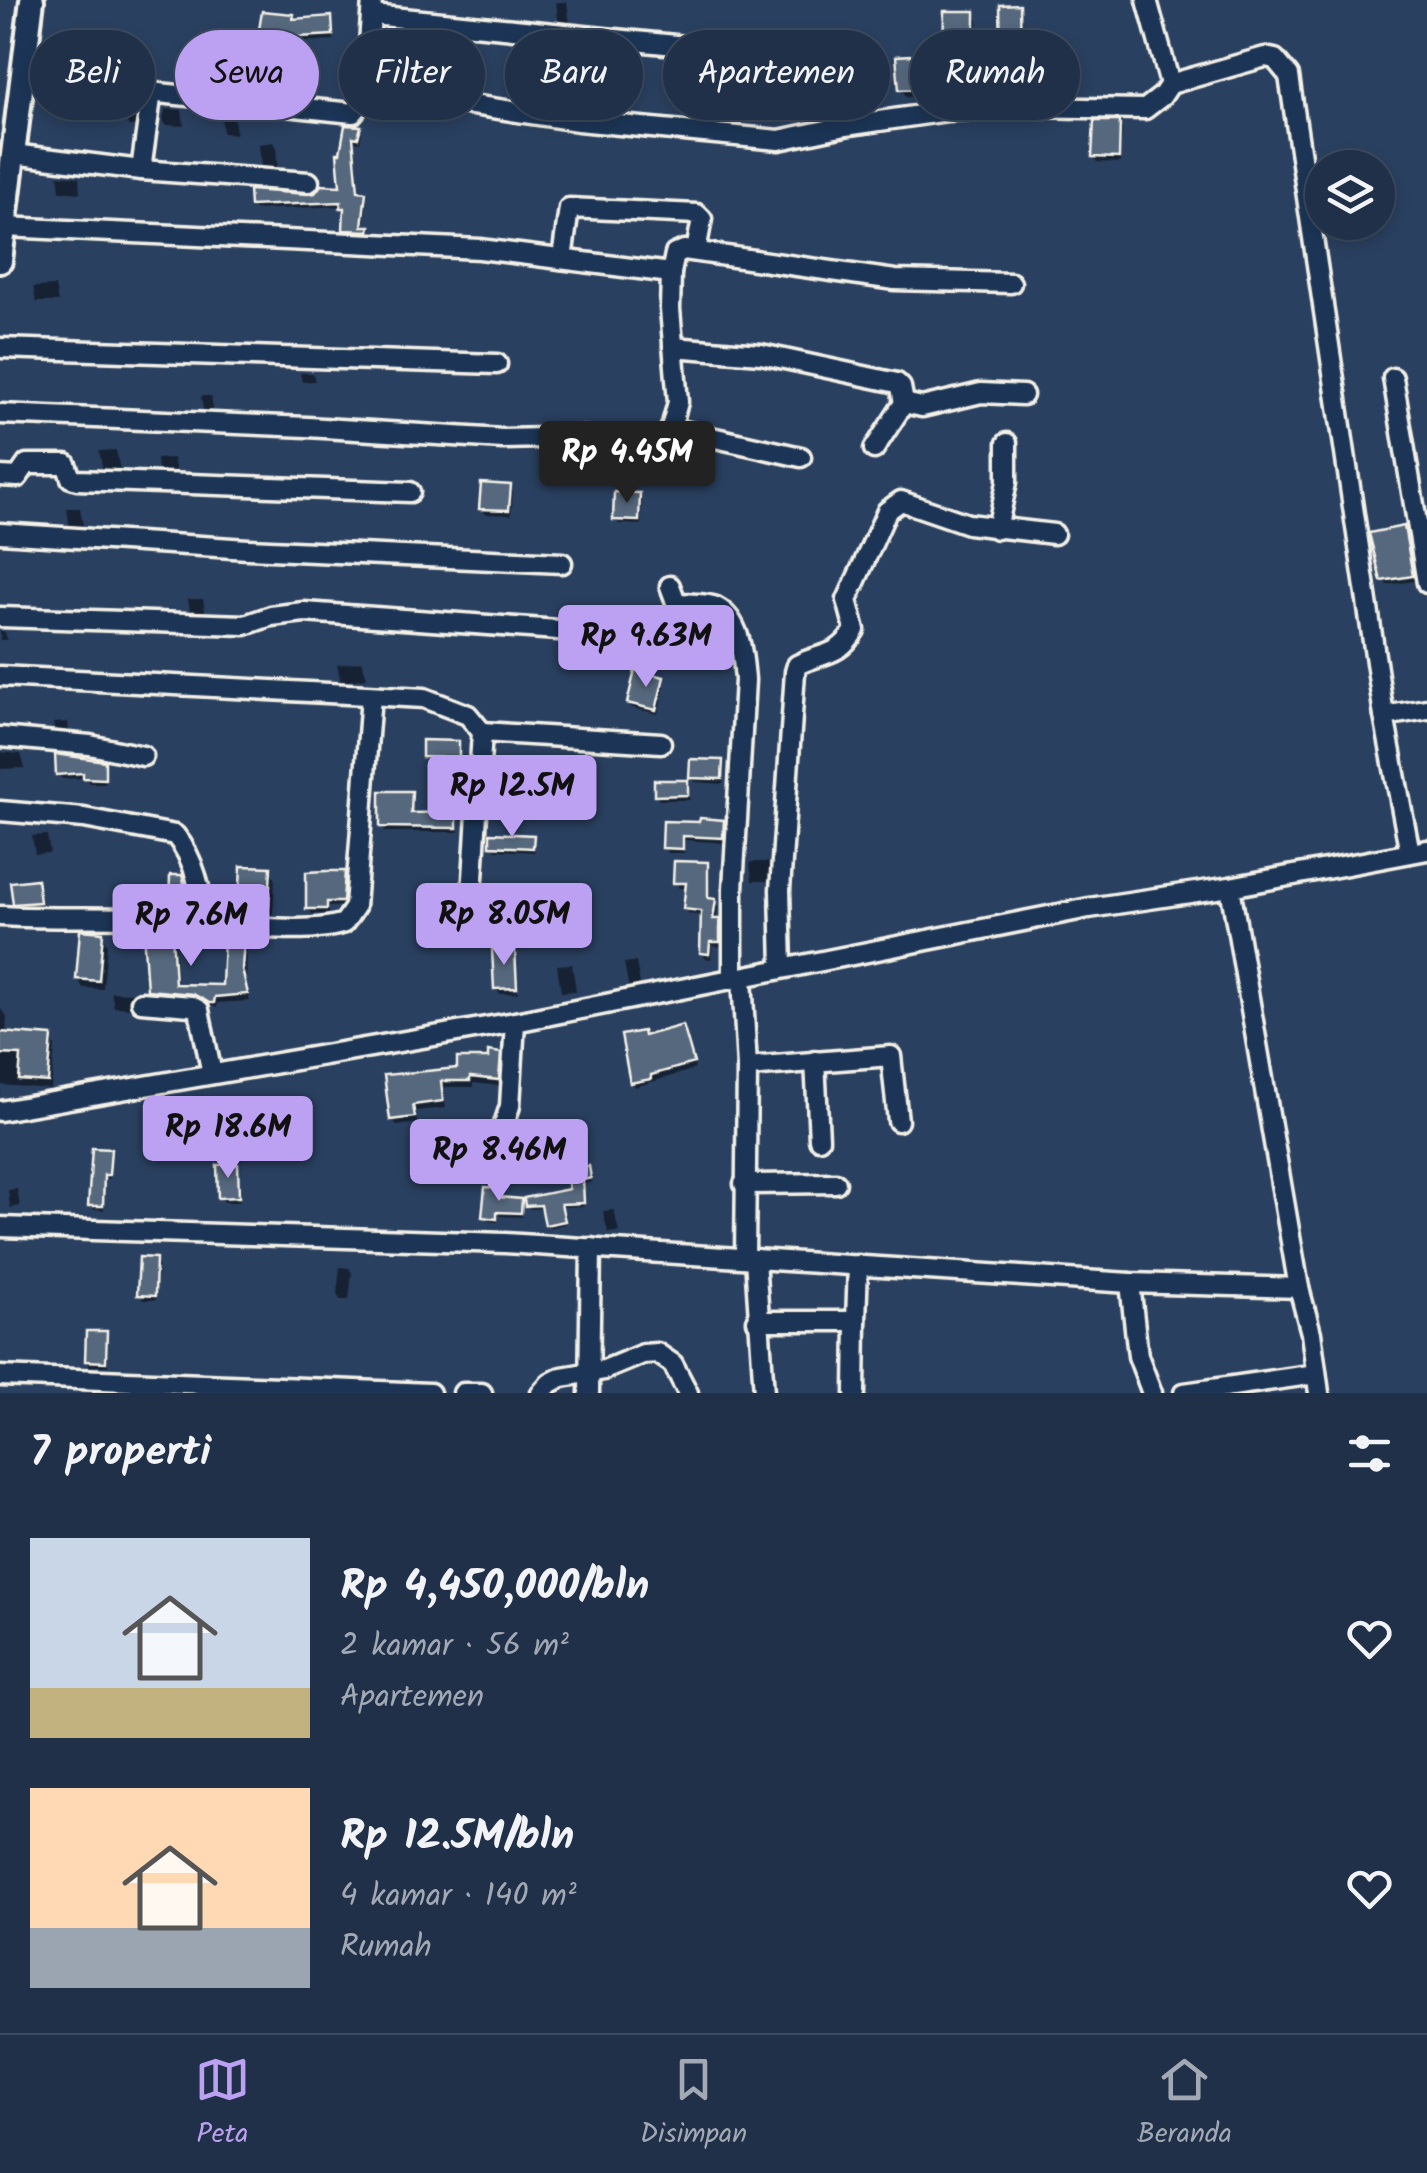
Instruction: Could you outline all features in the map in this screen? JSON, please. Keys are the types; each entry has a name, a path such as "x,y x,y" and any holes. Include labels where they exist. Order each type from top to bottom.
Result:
{"main road":[{"path":"0,261 5,180 13,154 8,125 22,79 32,0"}],"street":[{"path":"1147,0 1170,84"},
{"path":"372,7 663,41"},
{"path":"0,1111 515,1022 1088,908 1230,887 1418,852 1384,716 1289,76 1275,58 1266,57 1170,84 1145,109 1022,107 948,112 845,126 779,140 578,121 485,107"},
{"path":"22,79 30,80"},
{"path":"155,91 339,114"},
{"path":"141,170 148,120"},
{"path":"13,154 141,170 308,182"},
{"path":"562,260 569,208 697,214 702,219 696,251"},
{"path":"4,227 480,249 672,273"},
{"path":"0,414 502,440 585,437 646,444 660,442 671,428 678,402 672,273 678,252 696,251 895,280 1012,283"},
{"path":"673,347 761,354 896,383 902,387 904,404 874,449"},
{"path":"0,348 497,364"},
{"path":"1393,378 1427,583"},
{"path":"904,404 922,407 981,393 1023,395"},
{"path":"671,428 800,457"},
{"path":"997,529 1008,482 1007,443"},
{"path":"0,476 18,476 26,464 54,462 66,464 71,478 77,480 410,492"},
{"path":"782,968 780,890 797,665 838,652 855,630 847,600 887,511 902,501 942,517 997,529 1054,534"},
{"path":"0,532 248,549 562,563"},
{"path":"670,586 676,602 715,607 725,615 743,654 745,680 733,889 737,978 748,1067 744,1184 764,1393"},
{"path":"0,617 245,624 304,612 615,634"},
{"path":"0,676 424,698 468,715 482,732 472,895"},
{"path":"0,916 329,927 350,918 356,899 371,696"},
{"path":"1384,716 1427,709"},
{"path":"482,732 662,743"},
{"path":"0,737 90,745 142,756"},
{"path":"0,811 84,818 175,834 188,853 205,922"},
{"path":"1184,1393 1318,1383 1230,887"},
{"path":"142,1002 199,1010 212,1074"},
{"path":"502,1130 510,1106 515,1022"},
{"path":"748,1067 891,1056 898,1121"},
{"path":"815,1061 819,1139"},
{"path":"744,1184 836,1183"},
{"path":"0,1227 591,1248 1130,1282 1299,1288"},
{"path":"590,1393 591,1248"},
{"path":"855,1393 858,1265"},
{"path":"1130,1282 1138,1356 1152,1393"},
{"path":"758,1320 856,1321"},
{"path":"541,1393 554,1380 657,1353 676,1368 688,1393"},
{"path":"0,1376 70,1386 430,1393"},
{"path":"462,1393 482,1393"}],"building":[{"path":"1020,4 1021,30 1001,30 1000,5"},
{"path":"262,11 294,14 293,19 332,16 333,35 319,36 319,30 259,30"},
{"path":"944,11 975,11 975,30 944,30"},
{"path":"910,55 910,90 899,90 896,56"},
{"path":"1094,121 1120,121 1119,158 1092,157"},
{"path":"345,125 361,126 358,138 353,137 358,191 366,192 362,226 370,226 369,231 343,230 341,202 250,206 249,190 308,194 315,193 321,185 340,186 337,153"},
{"path":"481,483 511,485 509,510 479,509"},
{"path":"614,492 640,493 639,521 613,520"},
{"path":"1404,526 1413,576 1381,581 1369,533"},
{"path":"635,670 664,677 656,710 627,703"},
{"path":"422,740 459,741 459,758 422,757"},
{"path":"55,754 105,761 105,779 83,778 83,773 56,775"},
{"path":"690,759 723,760 722,779 689,778"},
{"path":"654,780 688,780 688,795 654,796"},
{"path":"380,791 412,791 411,813 457,812 457,828 380,827"},
{"path":"700,818 724,820 723,838 683,836 683,849 662,848 663,821 699,822"},
{"path":"490,833 534,835 533,848 490,846"},
{"path":"674,861 708,862 708,898 716,899 713,919 720,919 720,942 710,942 709,954 700,953 701,911 683,909 686,883 673,883"},
{"path":"241,866 271,867 269,906 239,905"},
{"path":"345,871 343,902 327,902 327,909 306,909 306,872"},
{"path":"170,875 182,875 190,908 169,907"},
{"path":"37,879 40,902 13,904 10,882"},
{"path":"485,895 521,897 520,916 479,913"},
{"path":"80,930 103,932 99,981 76,979"},
{"path":"143,931 172,932 175,984 222,985 224,939 244,941 242,969 248,994 215,997 214,1003 209,1003 193,994 147,990"},
{"path":"515,948 517,988 494,989 492,949"},
{"path":"683,1025 694,1063 630,1083 621,1035 643,1031 644,1036"},
{"path":"0,1032 52,1036 48,1082 19,1080 21,1055 0,1054"},
{"path":"488,1051 501,1053 499,1080 470,1077 470,1081 441,1081 443,1101 413,1105 415,1117 390,1120 384,1075 457,1068 457,1058 488,1058"},
{"path":"92,1148 111,1149 109,1175 104,1175 103,1206 88,1206"},
{"path":"238,1164 239,1197 218,1198 217,1165"},
{"path":"589,1166 591,1178 583,1180 584,1203 561,1204 565,1221 545,1225 541,1205 525,1206 524,1198 569,1189 565,1170"},
{"path":"485,1187 500,1188 499,1197 522,1199 521,1213 497,1212 497,1219 482,1217"},
{"path":"139,1257 156,1258 155,1296 137,1295"},
{"path":"86,1331 107,1331 106,1362 85,1361"}]}
